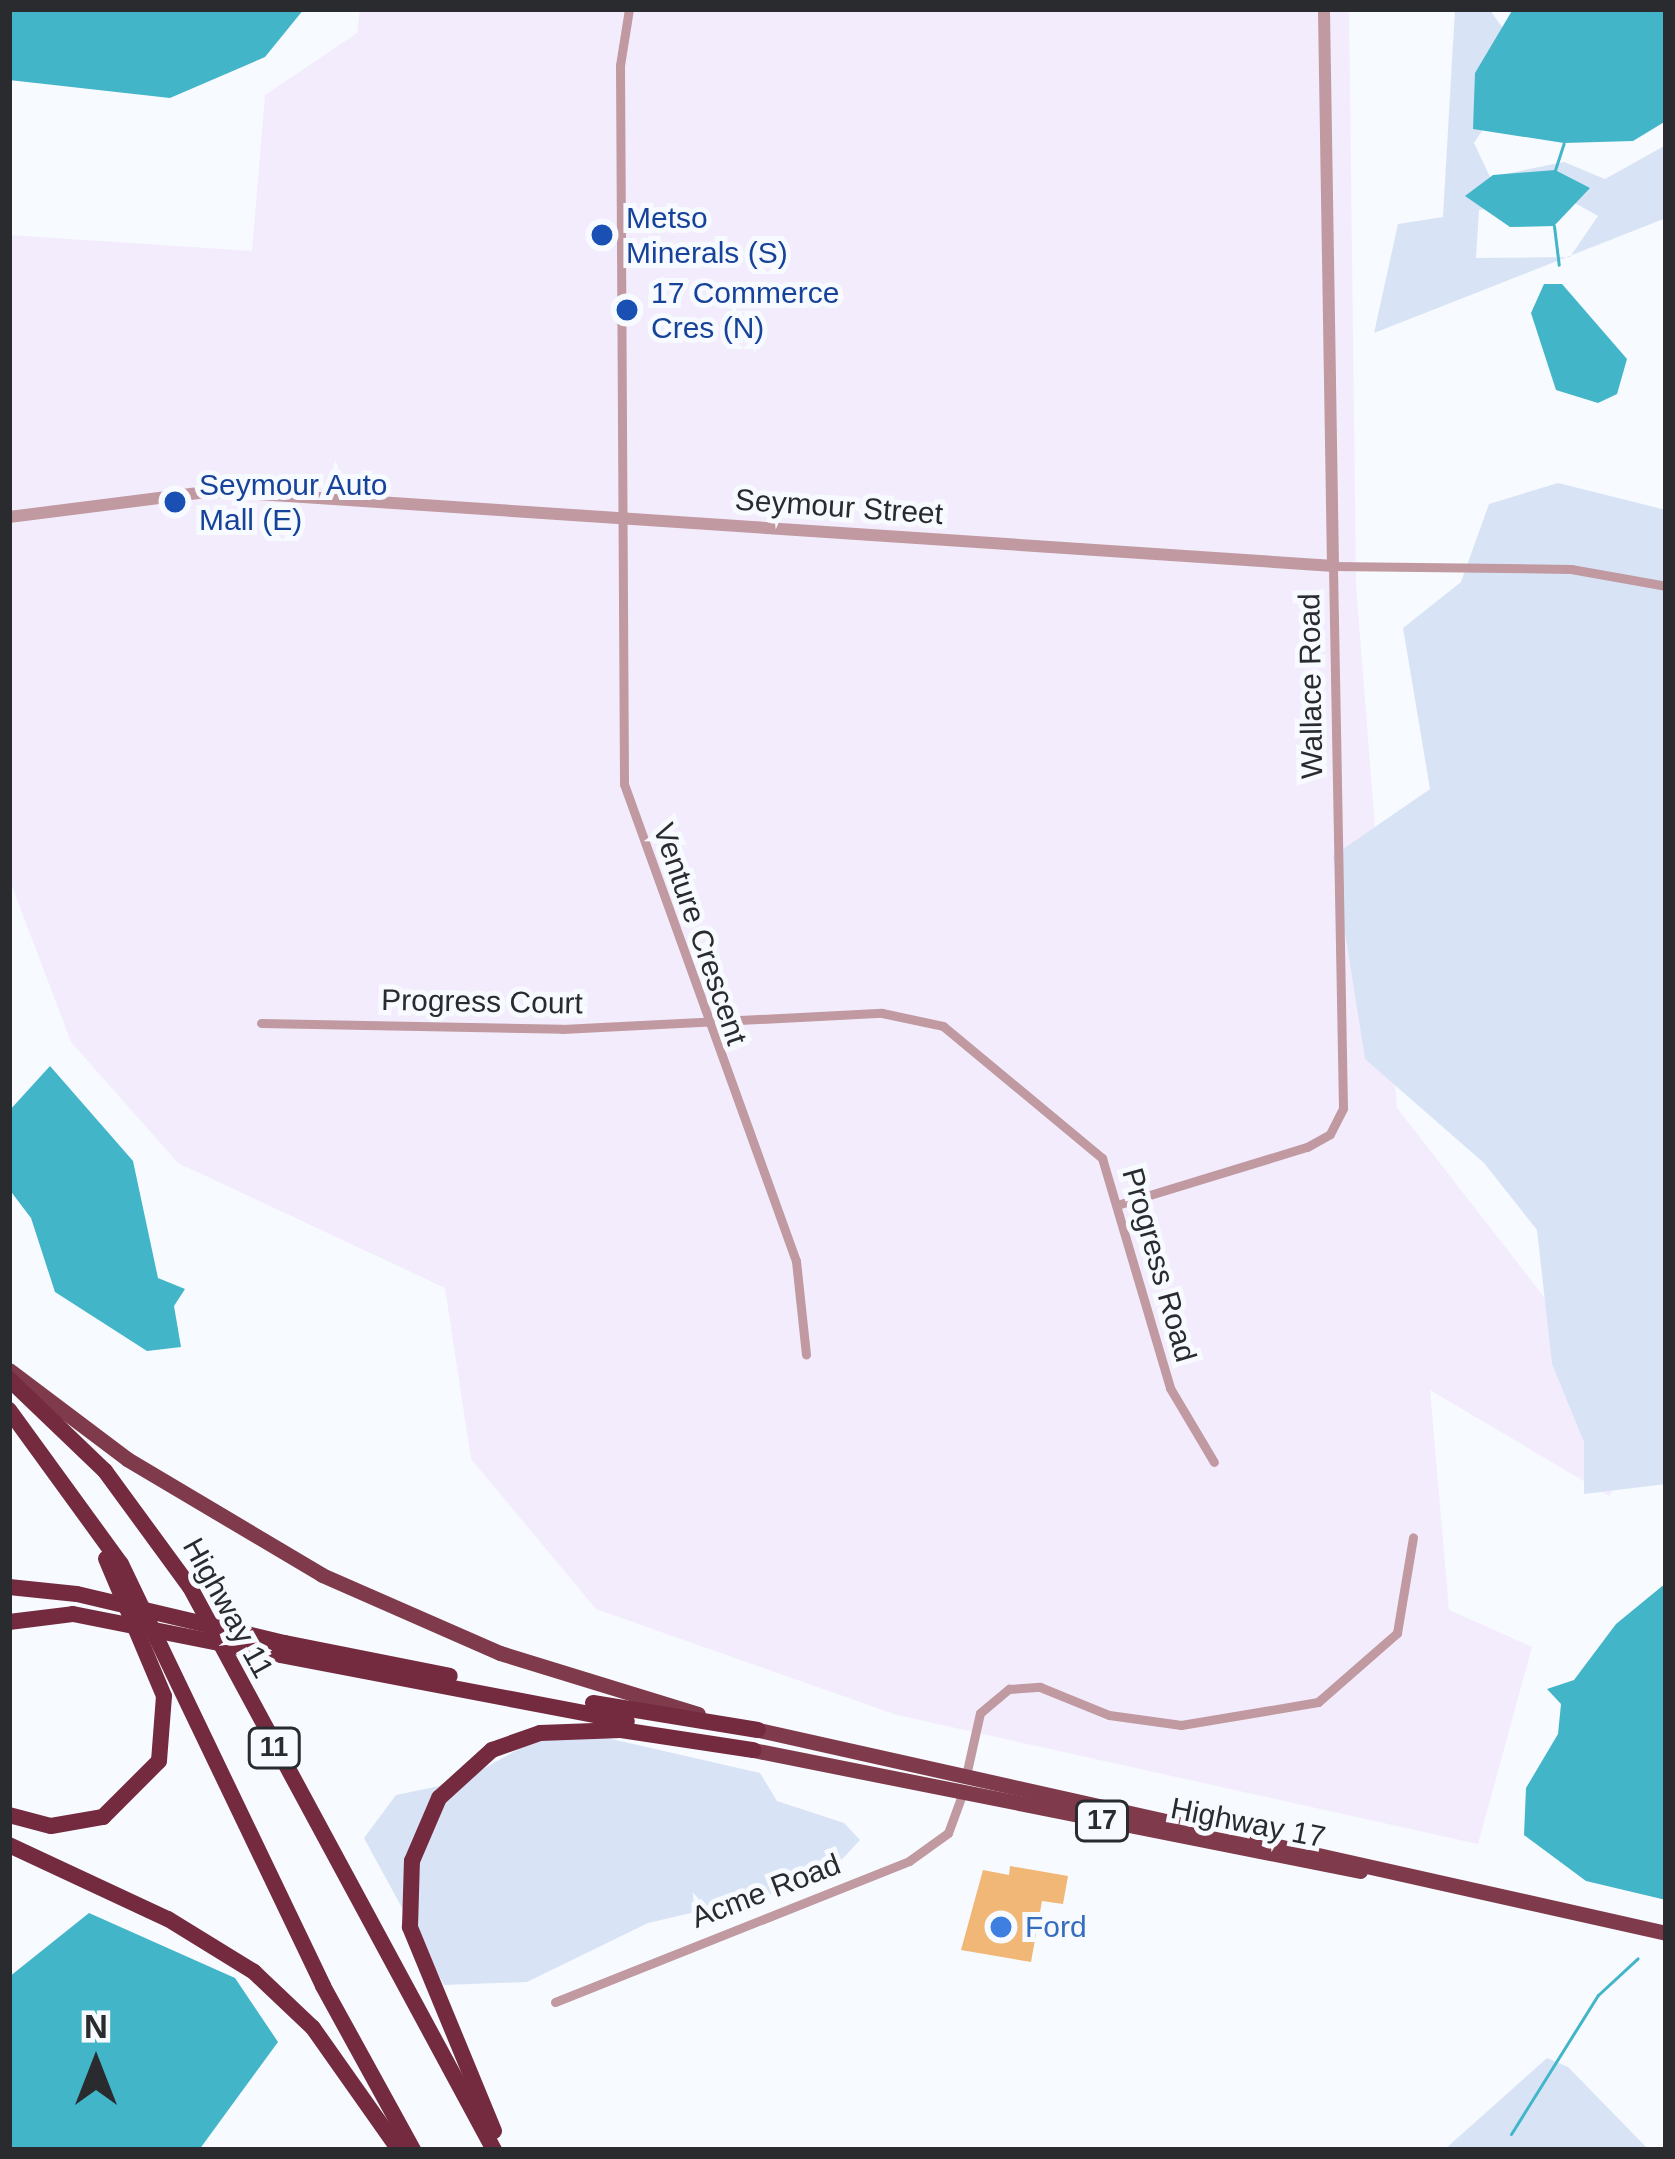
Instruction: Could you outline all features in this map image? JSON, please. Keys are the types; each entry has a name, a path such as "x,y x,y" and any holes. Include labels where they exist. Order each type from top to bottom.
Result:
{"highway":[{"name":"Highway 17","path":"9,1374 127,1459 342,1585 521,1660 758,1730 967,1771 1666,1933"},
{"name":"Highway 11","path":"9,1374 104,1471 190,1587 494,2150"},
{"name":"11","path":"9,1410 58,1468 121,1564 322,1986 413,2150"},
{"path":"9,1815 51,1826 104,1816 152,1776 164,1746 164,1696 147,1643 58,1468"},
{"path":"9,1587 77,1594 282,1649 753,1750"},
{"path":"9,1622 73,1614 758,1730"},
{"path":"504,2150 431,1998 410,1928 416,1843 439,1798 492,1750 540,1732 621,1730 753,1750"},
{"name":"Highway 17","path":"753,1750 1452,1886"},
{"path":"963,1792 967,1771"},
{"path":"9,1845 254,1972 326,2043 399,2150"}],"street":[{"name":"Venture Crescent","path":"629,9 620,65 624,784 702,1022 796,1261 806,1354"},
{"name":"Wallace Road","path":"1118,1205 1307,1148 1330,1134 1343,1108 1324,9"},
{"name":"Seymour Street","path":"9,518 214,491 1333,566 1571,569 1666,586"},
{"name":"Progress Road","path":"702,1022 882,1013 943,1026 1075,1126 1102,1158 1170,1388 1214,1462"},
{"name":"Progress Court","path":"261,1023 702,1022"},
{"path":"967,1771 980,1713 1009,1689 1040,1687 1109,1714 1180,1725 1318,1702 1397,1633 1413,1537"},
{"name":"Acme Road","path":"555,2002 909,1861 948,1832 963,1792"}],"shaded area":[{"path":"360,9 1349,9 1356,585 1397,1108 1650,1433 1609,1496 1430,1390 1449,1610 1532,1647 1478,1844 897,1715 596,1609 471,1459 445,1288 178,1163 71,1042 9,878 9,235 252,251 265,95 357,33"},
{"path":"1455,9 1489,9 1508,35 1491,117 1474,143 1490,177 1564,162 1605,179 1666,145 1666,218 1571,255 1598,216 1566,198 1479,210 1476,258 1567,257 1374,333 1398,224 1443,217"},
{"path":"1558,483 1666,510 1666,1484 1584,1494 1584,1442 1552,1364 1537,1230 1484,1163 1365,1059 1333,856 1430,789 1403,628 1461,582 1489,504"},
{"path":"559,1727 760,1773 777,1801 844,1823 860,1840 833,1869 781,1892 648,1923 527,1982 444,1985 364,1838 396,1795 459,1782"},
{"path":"1547,2058 1568,2067 1649,2150 1444,2150"}],"water":[{"path":"9,9 304,9 265,57 170,98 9,80"},
{"path":"1513,9 1666,9 1666,121 1633,141 1564,143 1473,129 1475,73"},
{"path":"1555,170 1590,188 1554,226 1510,227 1465,196 1493,175"},
{"path":"1544,284 1562,284 1627,359 1617,394 1598,403 1556,390 1531,313"},
{"path":"50,1066 133,1161 158,1278 185,1289 174,1306 181,1347 147,1351 55,1292 31,1218 9,1189 9,1111"},
{"path":"1666,1583 1666,1900 1586,1881 1524,1835 1526,1788 1558,1734 1561,1704 1547,1689 1574,1680 1616,1624"},
{"path":"89,1913 235,1978 278,2042 199,2150 9,2150 9,1977"}],"building":[{"name":"Ford","path":"1010,1866 1068,1876 1063,1904 1042,1901 1031,1962 961,1950 983,1870 1009,1875"}],"waterway":[{"path":"1555,170 1564,143"},
{"path":"1554,226 1559,265"},
{"path":"1511,2134 1598,1995 1638,1958"}],"place":[{"name":"Metso Minerals (S)","path":"602,235"},
{"name":"17 Commerce Cres (N)","path":"627,310"},
{"name":"Seymour Auto Mall (E)","path":"175,502"},
{"name":"Ford","path":"1001,1927"}]}
